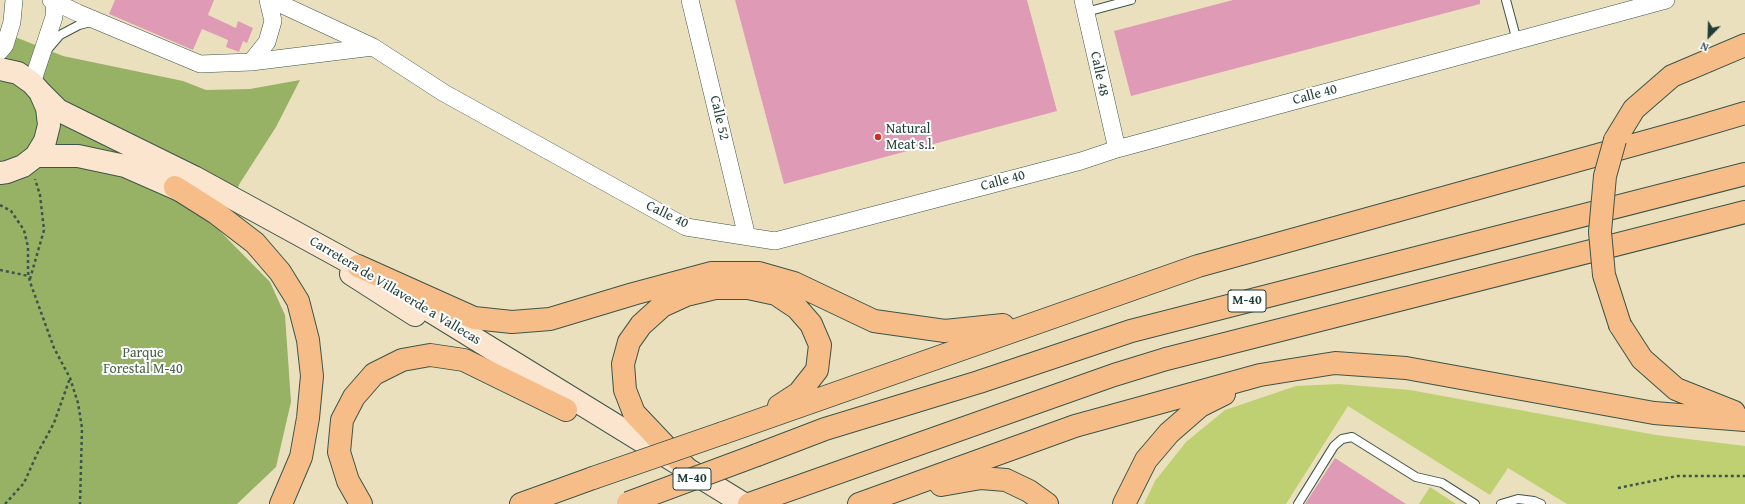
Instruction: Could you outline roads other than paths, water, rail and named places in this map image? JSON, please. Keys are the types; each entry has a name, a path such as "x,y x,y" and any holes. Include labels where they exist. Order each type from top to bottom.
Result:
{"highway":[{"path":"1745,45 1672,76 1634,110 1615,140 1605,176 1600,232 1604,275 1620,325 1642,359 1676,389 1745,416"},
{"path":"504,504 530,501 1198,266 1691,130 1745,113"},
{"name":"M-40","path":"626,504 825,429 979,382 1131,331 1745,174"},
{"path":"175,187 216,213 255,243 280,272 298,301 308,340 312,376 308,418 301,457 281,504"},
{"path":"749,504 1114,375 1166,359 1745,212"},
{"path":"358,266 474,318 512,322 550,320 633,294 711,273 759,273 787,281 874,321 945,331 1038,322"},
{"path":"688,470 634,413 625,390 623,364 629,342 641,325 662,306 686,295 715,288 748,288 776,294 796,308 811,324 820,344 817,370 800,393 751,424"},
{"path":"361,504 348,482 339,452 342,420 354,397 374,374 402,360 430,355 464,360 566,410"},
{"path":"869,500 1075,426 1260,375 1335,363 1406,368 1654,413 1745,420"},
{"path":"1124,504 1146,460 1169,433 1200,406 1260,375"},
{"path":"869,500 981,478 1006,480 1029,491 1047,504"}],"main road":[{"name":"Carretera de Villaverde a Vallecas","path":"0,69 18,73 36,87 58,110 194,177 358,266 744,504"},
{"path":"0,173 22,166 33,158 45,141 49,125 47,108 36,87"},
{"name":"Carretera de Villaverde a Vallecas","path":"33,158 78,156 125,166 175,187 352,275 566,410 723,504"}],"street":[{"path":"0,51 5,45 12,22 14,0"},
{"path":"251,62 267,42 273,22 268,0"},
{"name":"Calle 40","path":"272,0 373,47 444,93 686,227 775,241 796,237 1517,41 1635,4 1666,0"},
{"name":"Calle 52","path":"690,0 747,237"},
{"path":"36,87 40,58 54,17 53,1 95,21 200,64 251,62 373,47"},
{"name":"Calle 48","path":"1084,6 1117,149"}],"lane":[{"path":"1084,6 1131,0"},
{"path":"1506,0 1517,41"},
{"path":"40,58 60,35 79,25 95,21"},
{"path":"1298,504 1334,446 1342,438 1352,437 1416,477 1442,483 1474,504"},
{"path":"1501,504 1518,499 1534,501 1541,504"}],"place":[{"name":"Natural Meat s.l.","path":"878,137"}],"park label":[{"name":"Parque Forestal M-40","path":"143,362"}]}
